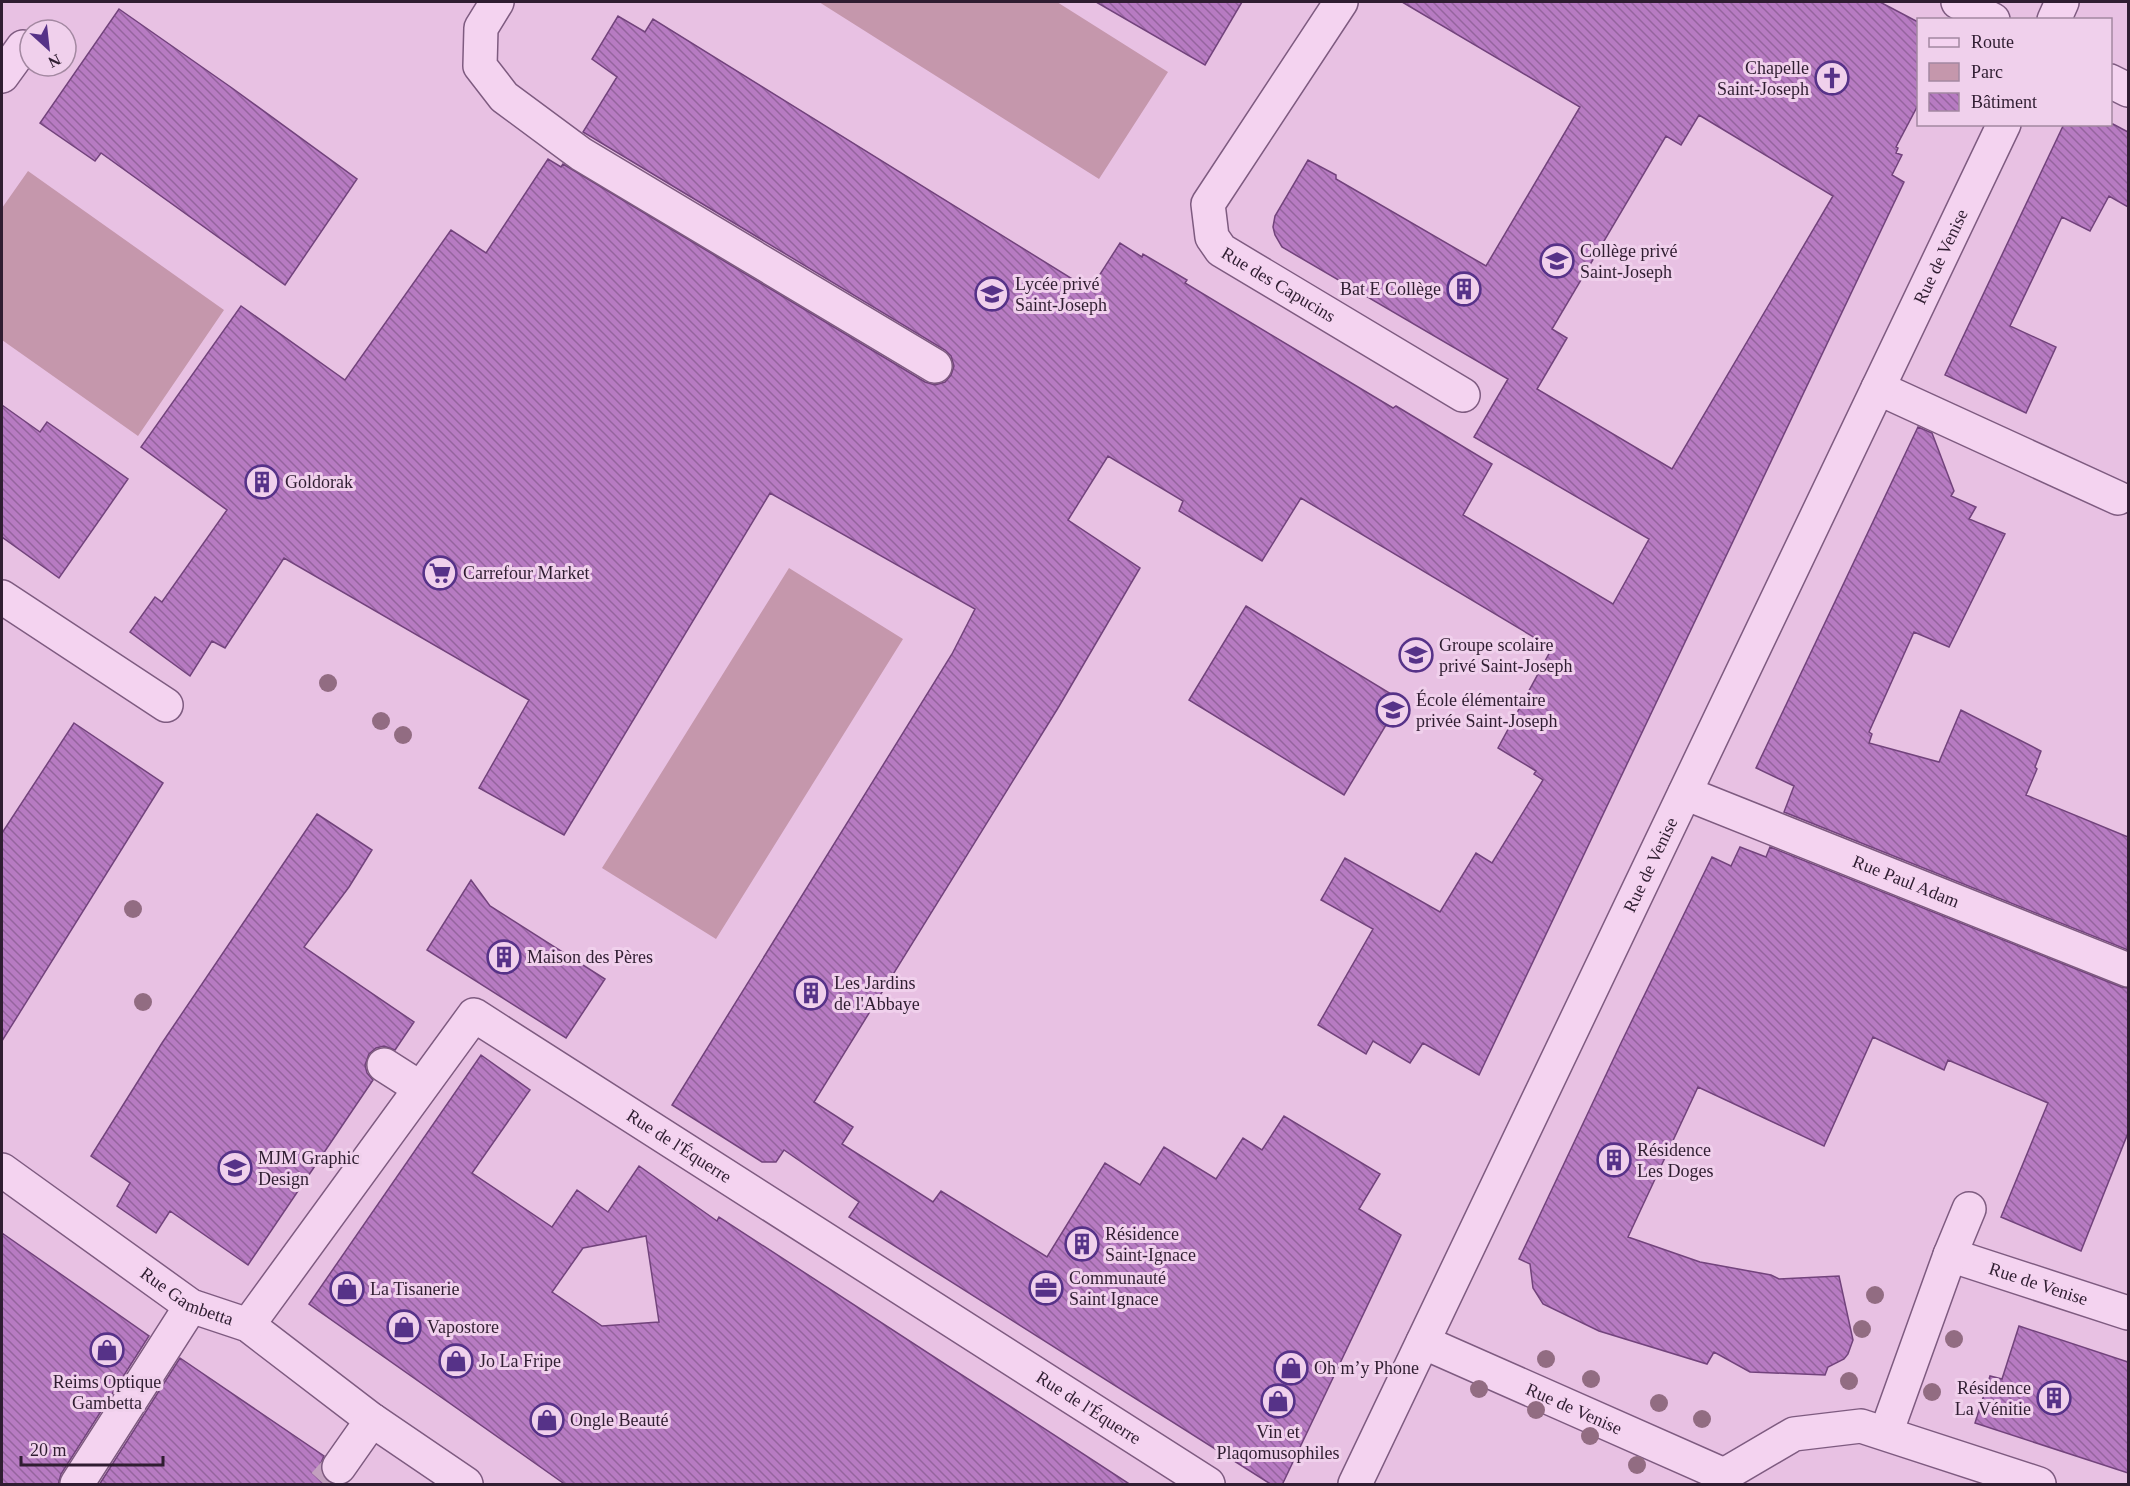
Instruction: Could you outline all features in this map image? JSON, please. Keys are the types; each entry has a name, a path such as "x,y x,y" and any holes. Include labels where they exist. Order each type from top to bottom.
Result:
{"street":[{"path":"497,2 481,28 480,66 504,97 581,154 935,366"},
{"name":"Rue des Capucins","path":"1341,2 1208,204 1212,237 1221,250 1463,395"},
{"path":"1958,2 1989,18"},
{"path":"2055,18 2062,2"},
{"path":"2,76 18,54"},
{"path":"2112,82 2128,90"},
{"name":"Rue de Venise","path":"1355,1485 2003,126"},
{"path":"1878,388 2118,498"},
{"path":"2,597 166,705"},
{"name":"Rue Paul Adam","path":"1685,793 2128,970"},
{"name":"Rue de l'Équerre","path":"248,1325 474,1015 1208,1485"},
{"path":"384,1065 420,1088"},
{"name":"Rue Gambetta","path":"2,1170 191,1306 248,1325 372,1420 466,1485"},
{"path":"1886,1433 1950,1255 1969,1209"},
{"name":"Rue de Venise","path":"1950,1255 2128,1312"},
{"path":"77,1485 191,1306"},
{"name":"Rue de Venise","path":"1423,1342 1725,1480 1794,1434 1861,1426 2039,1485"},
{"path":"339,1467 372,1420"}],"green space":[{"path":"819,2 1057,2 1168,72 1099,179"},
{"path":"28,171 224,310 138,436 2,340 2,208"},
{"path":"789,568 903,639 716,939 602,868"}],"building":[{"path":"1096,2 1242,2 1205,65"},
{"path":"1402,2 1880,2 1917,21 1917,107 1896,147 1898,148 1896,153 1902,155 1892,175 1904,182 1479,1075 1423,1043 1410,1063 1373,1041 1366,1054 1318,1025 1373,929 1321,900 1345,858 1440,912 1476,853 1492,863 1543,780 1534,774 1536,771 1498,748 1552,648 1301,498 1262,561 1179,511 1183,501 1108,456 1068,520 1140,568 1058,708 814,1102 853,1127 842,1144 933,1202 941,1191 1047,1257 1105,1163 1140,1185 1164,1147 1216,1179 1243,1138 1262,1150 1284,1116 1380,1174 1359,1209 1401,1235 1282,1485 1272,1485 849,1217 859,1202 784,1150 776,1162 762,1162 672,1105 952,654 975,609 770,493 564,835 479,788 529,700 284,558 225,648 212,641 190,676 130,632 155,597 162,602 227,510 141,447 241,306 345,380 451,230 486,253 548,159 561,167 563,164 925,382 935,385 945,382 951,375 954,366 951,356 945,350 583,132 617,77 592,59 618,16 645,32 653,19 1090,290 1120,243 1187,280 1185,283 1393,408 1396,406 1492,464 1463,515 1613,604 1649,539 1474,437 1508,379 1282,247 1273,227 1275,216 1308,160 1336,175 1336,179 1486,266 1580,107","holes":["1699,115 1833,196 1672,469 1537,389 1567,338 1552,329 1666,136 1681,145"]},
{"path":"119,9 357,179 285,285 101,153 95,161 40,123 71,78 78,78 78,68"},
{"path":"2113,124 2128,132 2128,207 2109,196 2090,231 2062,217 2010,326 2056,347 2026,413 1945,375 2063,126 2112,126"},
{"path":"2,405 40,432 47,422 128,479 59,578 2,537"},
{"path":"1918,427 1932,433 1954,491 1951,496 1976,507 1969,519 2005,534 1949,647 1914,632 1869,732 1872,734 1869,743 1939,762 1961,710 2041,751 2035,767 2037,769 2026,795 2128,837 2128,950 1784,812 1794,786 1756,768"},
{"path":"1246,606 1401,700 1344,795 1189,700"},
{"path":"74,723 163,783 2,1041 2,833"},
{"path":"317,814 372,850 349,887 304,947 414,1022 395,1050 384,1046 376,1048 369,1054 365,1065 367,1073 373,1080 248,1265 170,1211 156,1233 117,1206 130,1183 91,1156 162,1043"},
{"path":"1740,847 1766,857 1770,847 2128,988 2128,1133 2081,1251 2001,1217 2048,1103 1948,1060 1944,1070 1873,1037 1824,1146 1698,1087 1628,1237 1700,1262 1771,1275 1779,1279 1839,1276 1853,1340 1844,1359 1828,1367 1825,1375 1750,1372 1714,1352 1707,1364 1599,1331 1543,1304 1533,1288 1530,1264 1519,1259 1712,857 1731,866"},
{"name":"Maison des Pères","path":"471,880 490,906 605,979 566,1038 427,950"},
{"path":"481,1055 530,1090 472,1173 552,1227 577,1190 608,1212 639,1166 717,1221 719,1217 1131,1485 566,1485 309,1304","holes":["646,1236 659,1322 602,1326 552,1292 583,1248"]},
{"path":"2,1233 149,1336 61,1474 58,1485 2,1485"},
{"name":"Résidence La Vénitie","path":"2019,1326 2128,1362 2128,1473 1975,1423 1990,1376 2002,1379"},
{"path":"180,1358 324,1456 320,1465 322,1474 328,1482 334,1485 99,1485"}],"tunnel":[{"path":"324,1484 339,1467"}],"place":[{"name":"Chapelle Saint-Joseph","path":"1832,78"},
{"name":"Collège privé Saint-Joseph","path":"1557,261"},
{"name":"Bat E Collège","path":"1464,289"},
{"name":"Lycée privé Saint-Joseph","path":"992,294"},
{"name":"Goldorak","path":"262,482"},
{"name":"Carrefour Market","path":"440,573"},
{"name":"Groupe scolaire privé Saint-Joseph","path":"1416,655"},
{"name":"École élémentaire privée Saint-Joseph","path":"1393,710"},
{"name":"Maison des Pères","path":"504,957"},
{"name":"Les Jardins de l'Abbaye","path":"811,993"},
{"name":"Résidence Les Doges","path":"1614,1160"},
{"name":"MJM Graphic Design","path":"235,1168"},
{"name":"Résidence Saint-Ignace","path":"1082,1244"},
{"name":"Communauté Saint Ignace","path":"1046,1288"},
{"name":"La Tisanerie","path":"347,1289"},
{"name":"Vapostore","path":"404,1327"},
{"name":"Reims Optique Gambetta","path":"107,1350"},
{"name":"Jo La Fripe","path":"456,1361"},
{"name":"Oh m’y Phone","path":"1291,1368"},
{"name":"Résidence La Vénitie","path":"2054,1398"},
{"name":"Vin et Plaqomusophiles","path":"1278,1401"},
{"name":"Ongle Beauté","path":"547,1420"}]}
